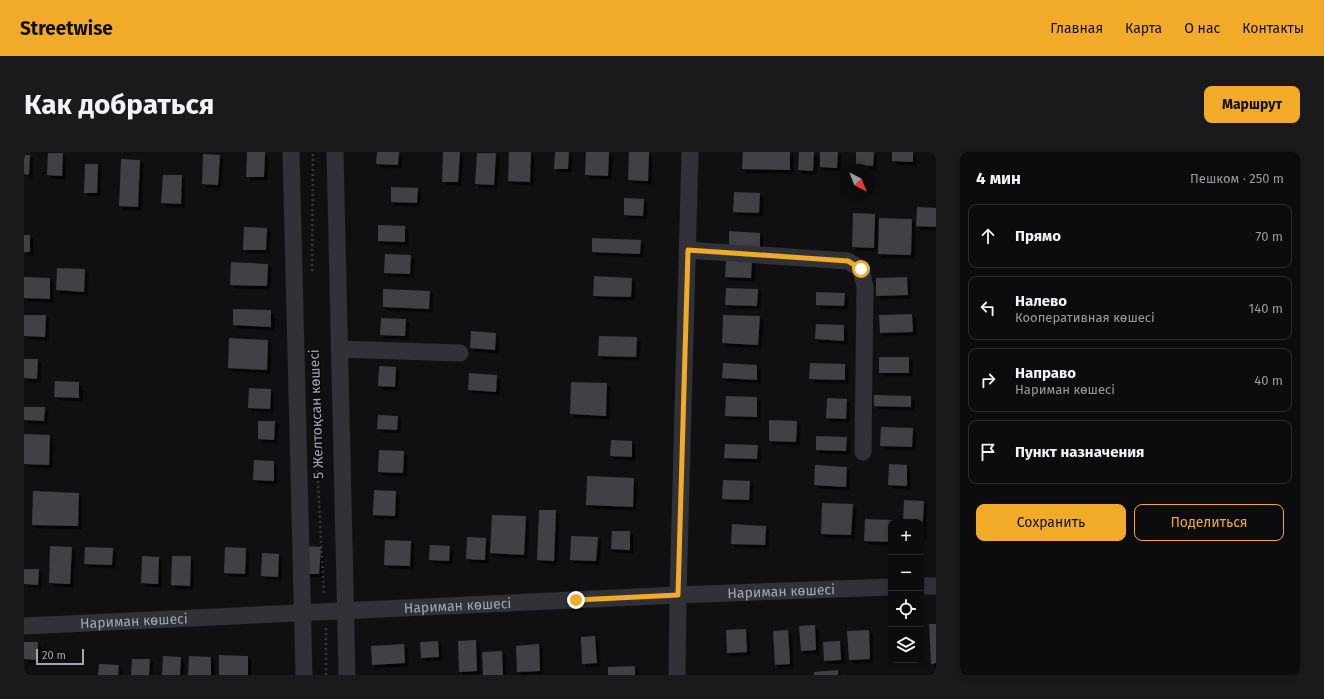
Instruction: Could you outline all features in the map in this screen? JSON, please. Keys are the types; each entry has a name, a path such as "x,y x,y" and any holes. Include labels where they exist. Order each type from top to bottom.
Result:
{"street":[{"name":"5 Желтоқсан көшесі","path":"291,152 304,675"},
{"name":"5 Желтоқсан көшесі","path":"335,152 347,675"},
{"path":"677,675 690,152"},
{"path":"688,250 848,261 861,269 865,287 863,452"},
{"path":"340,349 460,353"},
{"path":"924,586 936,586"},
{"name":"Нариман көшесі","path":"24,626 678,595 888,587"}],"path":[{"path":"312,274 313,152"},
{"name":"5 Желтоқсан көшесі","path":"316,445 325,612 326,675"}],"building":[{"path":"247,152 265,152 264,177 246,177"},
{"path":"377,152 399,152 398,165 376,164"},
{"path":"443,152 460,152 458,182 442,182"},
{"path":"509,152 531,152 530,182 508,181"},
{"path":"555,152 569,152 568,169 554,169"},
{"path":"586,152 609,152 608,176 585,175"},
{"path":"629,152 649,152 648,181 628,180"},
{"path":"743,152 790,152 790,170 742,169"},
{"path":"799,152 814,152 813,171 798,170"},
{"path":"820,152 838,152 837,168 820,167"},
{"path":"856,152 874,152 873,164 856,164"},
{"path":"892,152 913,152 913,162 892,161"},
{"path":"48,153 63,153 62,176 47,175"},
{"path":"477,153 496,153 494,185 475,184"},
{"path":"203,154 220,155 218,185 202,184"},
{"path":"24,155 30,155 29,175 24,174"},
{"path":"121,159 140,160 138,207 119,206"},
{"path":"85,164 98,164 97,193 84,193"},
{"path":"163,175 182,175 181,204 161,203"},
{"path":"391,187 418,188 417,203 391,202"},
{"path":"734,192 760,193 759,213 733,212"},
{"path":"624,198 644,199 643,216 624,215"},
{"path":"917,207 936,208 936,227 916,226"},
{"path":"853,213 875,214 874,248 852,247"},
{"path":"879,218 912,219 911,255 878,254"},
{"path":"378,225 405,226 405,242 378,241"},
{"path":"244,227 267,228 266,250 243,250"},
{"path":"729,231 760,233 760,247 729,246"},
{"path":"24,235 30,235 30,252 24,252"},
{"path":"592,238 641,240 640,254 592,252"},
{"path":"385,254 411,255 410,274 384,273"},
{"path":"726,259 752,260 751,278 725,277"},
{"path":"231,262 268,264 267,286 230,285"},
{"path":"57,268 85,269 84,292 56,290"},
{"path":"594,276 632,278 631,297 593,296"},
{"path":"24,277 50,278 50,299 24,298"},
{"path":"907,277 908,295 876,296 876,278"},
{"path":"726,288 758,289 757,306 725,305"},
{"path":"383,289 430,291 429,309 383,307"},
{"path":"816,292 845,293 844,306 816,305"},
{"path":"233,309 271,310 271,327 233,325"},
{"path":"912,314 913,332 880,333 879,315"},
{"path":"24,315 46,315 45,337 24,336"},
{"path":"723,315 760,316 758,345 722,343"},
{"path":"381,318 406,319 405,336 380,335"},
{"path":"816,324 844,325 844,341 815,339"},
{"path":"471,331 496,333 495,350 470,348"},
{"path":"599,336 637,337 636,357 598,356"},
{"path":"229,338 268,340 267,370 228,368"},
{"path":"879,357 909,357 909,373 879,373"},
{"path":"24,359 38,359 37,379 24,378"},
{"path":"723,363 757,365 757,380 722,378"},
{"path":"810,363 845,364 845,380 809,379"},
{"path":"379,366 396,367 395,387 378,386"},
{"path":"469,373 497,375 496,392 468,390"},
{"path":"55,381 79,382 79,398 54,397"},
{"path":"571,382 607,383 606,416 570,414"},
{"path":"249,388 271,389 270,409 248,408"},
{"path":"874,395 911,396 911,407 874,406"},
{"path":"726,396 757,397 757,417 725,416"},
{"path":"827,398 847,399 846,419 826,418"},
{"path":"24,407 45,407 44,421 24,420"},
{"path":"378,415 398,416 397,430 377,429"},
{"path":"769,420 797,421 796,442 769,441"},
{"path":"258,421 275,421 274,440 258,439"},
{"path":"881,427 913,428 912,447 880,446"},
{"path":"24,434 50,435 49,465 24,464"},
{"path":"816,436 847,437 846,451 816,450"},
{"path":"611,440 632,441 632,457 610,456"},
{"path":"725,444 758,445 757,459 724,458"},
{"path":"379,450 404,451 403,473 378,472"},
{"path":"254,460 274,461 274,481 253,480"},
{"path":"889,464 907,465 907,486 888,485"},
{"path":"815,465 847,467 846,487 814,485"},
{"path":"587,476 634,478 633,507 586,505"},
{"path":"723,480 750,481 749,500 722,499"},
{"path":"374,490 396,491 395,516 373,515"},
{"path":"33,491 79,493 78,526 32,525"},
{"path":"904,500 924,501 923,519 903,519"},
{"path":"822,503 853,504 851,535 821,534"},
{"path":"539,510 556,510 554,561 537,560"},
{"path":"492,515 526,516 524,555 490,553"},
{"path":"865,519 888,520 888,542 864,541"},
{"path":"732,524 766,526 765,545 731,544"},
{"path":"612,531 630,531 630,550 611,549"},
{"path":"571,536 598,537 596,561 570,560"},
{"path":"467,537 486,538 485,560 466,559"},
{"path":"385,540 411,541 410,566 384,565"},
{"path":"430,545 450,546 449,561 429,560"},
{"path":"50,546 72,547 70,584 49,583"},
{"path":"306,546 321,547 319,574 305,574"},
{"path":"85,547 113,548 112,565 84,564"},
{"path":"225,547 246,548 245,574 224,573"},
{"path":"262,553 279,554 278,577 261,576"},
{"path":"142,556 159,557 158,584 141,583"},
{"path":"172,556 191,556 190,586 171,585"},
{"path":"24,569 39,569 38,585 24,584"},
{"path":"929,624 936,624 936,663 931,664"},
{"path":"815,625 816,650 801,651 799,626"},
{"path":"746,629 747,652 727,653 726,630"},
{"path":"788,630 790,664 775,665 773,631"},
{"path":"869,630 870,659 849,660 847,631"},
{"path":"595,636 597,663 582,664 581,637"},
{"path":"476,640 477,671 459,672 458,641"},
{"path":"438,641 439,657 421,658 420,642"},
{"path":"840,641 841,660 824,661 823,642"},
{"path":"24,642 38,642 37,660 24,659"},
{"path":"404,644 405,663 372,665 371,646"},
{"path":"539,644 540,671 517,672 516,646"},
{"path":"502,651 503,675 483,675 482,652"},
{"path":"219,655 248,656 248,675 219,675"},
{"path":"163,656 181,657 180,675 162,675"},
{"path":"189,656 211,657 211,675 188,675"},
{"path":"132,659 150,659 149,675 131,675"},
{"path":"99,664 119,665 118,675 98,675"},
{"path":"635,666 635,675 608,675 608,667"},
{"path":"838,670 838,675 814,675 814,672"}],"route":[{"path":"576,600 678,595 688,250 848,261 861,269"}]}
